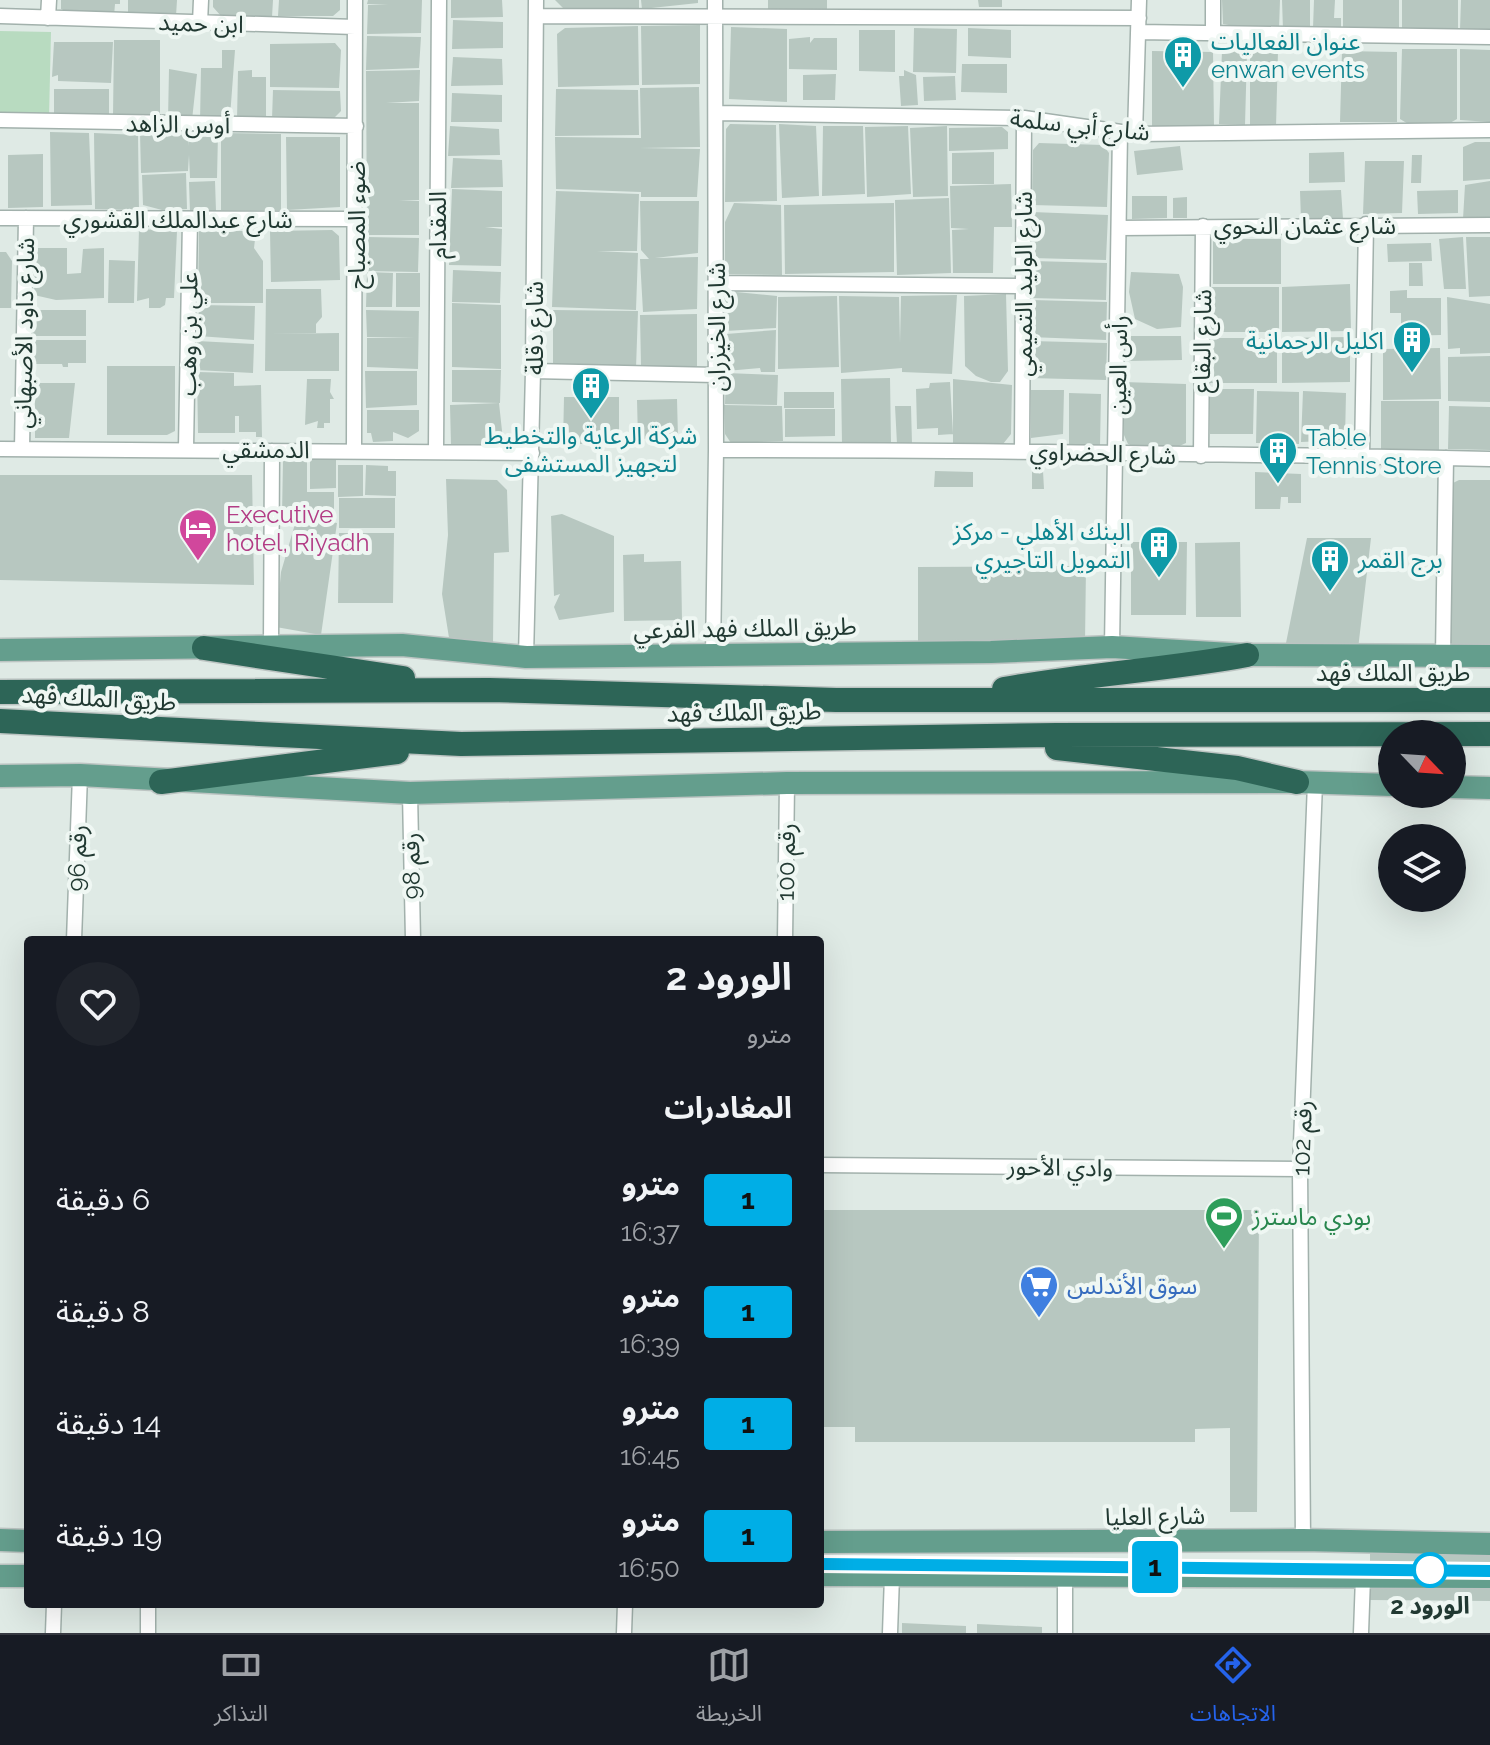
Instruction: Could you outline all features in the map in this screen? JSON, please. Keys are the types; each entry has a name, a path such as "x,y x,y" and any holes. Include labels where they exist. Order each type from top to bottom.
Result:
{"highway":[{"path":"204,648 489,690"},
{"path":"942,699 1073,676 1195,665 1247,655"},
{"name":"طريق الملك فهد","path":"0,692 489,690 942,699 1490,700"},
{"name":"طريق الملك فهد","path":"0,721 461,744 1035,736 1490,734"},
{"path":"1035,736 1048,746 1237,768 1306,782"},
{"path":"161,782 461,744"}],"main road":[{"name":"طريق الملك فهد الفرعي","path":"0,650 402,645 526,657 1005,652 1112,647 1247,655 1490,656"},
{"path":"0,776 80,775 161,782 410,793 787,783 1378,785"},
{"path":"1466,787 1490,788"},
{"path":"0,1540 24,1541"},
{"name":"شارع العليا","path":"824,1542 1303,1540 1490,1544"},
{"path":"911,1544 965,1555 969,1562 966,1571 925,1576"},
{"path":"824,1575 1490,1577"},
{"path":"0,1576 24,1576"}],"street":[{"path":"48,18 49,0"},
{"path":"200,23 201,0"},
{"name":"ضوء المصباح","path":"354,449 355,0"},
{"name":"المقدام","path":"436,450 439,0"},
{"name":"شارع دقلة","path":"526,657 532,453 536,0"},
{"name":"شارع الخيزران","path":"713,655 715,0"},
{"name":"رأس العين","path":"1112,647 1119,228 1139,0"},
{"path":"1213,0 1213,35"},
{"name":"ابن حميد","path":"0,16 355,27"},
{"path":"536,16 1139,25 1213,35 1490,37"},
{"name":"شارع أبي سلمة","path":"717,113 1024,118 1127,133 1490,130"},
{"name":"شارع الوليد التميمي","path":"1022,450 1024,118"},
{"name":"أوس الزاهد","path":"0,120 356,126"},
{"name":"شارع عبدالملك القشوري","path":"0,218 356,219"},
{"name":"شارع داود الأصبهاني","path":"22,449 26,218"},
{"name":"علي بن وهب","path":"186,448 190,220"},
{"path":"1362,457 1366,224"},
{"name":"شارع عثمان النحوي","path":"1119,228 1490,225"},
{"name":"شارع البقاع","path":"1201,456 1203,226"},
{"path":"715,283 1022,286"},
{"path":"533,371 716,375"},
{"name":"الدمشقي","path":"0,449 354,449 532,453"},
{"name":"شارع الحضراوي","path":"716,450 1022,450 1201,456 1490,459"},
{"path":"271,646 272,451"},
{"path":"1443,656 1446,458"},
{"name":"رقم 96","path":"74,936 80,775"},
{"name":"رقم 102","path":"1303,1540 1300,1169 1306,782"},
{"name":"رقم 100","path":"785,936 787,783"},
{"name":"رقم 98","path":"410,793 413,936"},
{"name":"وادي الأحور","path":"824,1165 1300,1169"},
{"path":"1065,1574 1065,1633"},
{"path":"890,1633 892,1576"},
{"path":"1361,1633 1363,1577"},
{"path":"53,1633 54,1608"},
{"path":"148,1608 148,1633"},
{"path":"624,1633 625,1608"}],"green space":[{"path":"0,31 51,32 49,117 0,116"}],"building":[{"path":"61,0 120,0 120,4 115,4 114,16 72,14 61,9"},
{"path":"128,0 177,0 176,16 128,15"},
{"path":"213,0 273,0 272,17 221,16 213,7"},
{"path":"279,0 340,0 340,10 333,16 278,16"},
{"path":"368,0 422,0 421,33 367,34 368,5 388,5 367,4"},
{"path":"451,0 502,0 503,17 451,18"},
{"path":"555,0 639,0 639,8 563,8"},
{"path":"641,0 698,0 698,3 642,9"},
{"path":"768,0 827,0 827,10 768,10"},
{"path":"978,0 1002,0 1002,7 979,7"},
{"path":"1222,0 1280,0 1279,29 1251,29 1223,24"},
{"path":"1282,0 1310,0 1310,29 1283,30"},
{"path":"1314,0 1335,0 1334,18 1341,18 1341,29 1313,28"},
{"path":"1343,0 1399,0 1399,29 1343,28"},
{"path":"1402,0 1458,0 1458,29 1402,29"},
{"path":"1461,0 1490,0 1490,29 1460,30"},
{"path":"453,20 503,22 503,48 452,49"},
{"path":"700,25 700,84 642,85 641,26"},
{"path":"638,26 639,85 558,87 557,34 565,28"},
{"path":"731,27 787,29 787,102 729,99"},
{"path":"914,28 957,29 956,73 913,72"},
{"path":"968,28 1011,30 1011,58 968,56"},
{"path":"859,30 895,30 895,72 859,71"},
{"path":"367,36 421,37 419,68 366,70"},
{"path":"810,37 810,43 814,38 837,38 837,70 789,69 789,39"},
{"path":"114,40 160,40 160,116 113,116"},
{"path":"54,42 113,42 111,83 58,81 58,75 52,77"},
{"path":"335,43 341,50 339,88 270,87 270,44"},
{"path":"1402,49 1457,49 1457,119 1450,123 1410,125 1400,119"},
{"path":"1460,49 1490,50 1490,122 1460,120"},
{"path":"222,50 235,50 230,117 200,122 201,68 222,68"},
{"name":"عنوان الفعاليات enwan events","path":"1152,51 1213,52 1214,127 1152,126"},
{"path":"1222,51 1247,52 1245,125 1219,124"},
{"path":"1278,51 1276,127 1250,126 1250,52"},
{"path":"1342,51 1397,52 1397,122 1340,122"},
{"path":"453,57 502,59 503,85 451,86"},
{"path":"962,64 1007,64 1007,93 961,92"},
{"path":"169,69 197,74 192,120 168,120"},
{"path":"252,70 252,77 266,77 266,120 237,120 238,71"},
{"path":"420,70 419,101 386,103 419,103 419,200 399,200 419,201 419,235 367,235 366,71"},
{"path":"904,70 916,75 918,105 901,106 899,76 904,76"},
{"path":"836,74 835,100 803,100 803,75"},
{"path":"955,76 956,100 924,101 923,77"},
{"path":"699,87 700,147 640,148 700,149 697,197 641,197 641,192 556,189 555,137 641,138 640,88"},
{"path":"54,89 109,89 109,117 54,117"},
{"path":"556,89 638,90 639,135 555,136"},
{"path":"273,90 340,91 341,111 334,118 272,119"},
{"path":"452,93 502,95 502,122 451,122"},
{"path":"730,124 776,125 777,201 725,202 726,129"},
{"path":"779,124 816,126 819,196 782,198"},
{"path":"450,126 499,129 500,155 448,156"},
{"path":"823,126 863,126 865,194 822,196"},
{"path":"908,126 911,194 867,197 865,127"},
{"path":"947,126 948,196 913,197 910,128"},
{"path":"1002,127 1008,132 1008,149 949,151 949,128"},
{"path":"50,132 89,133 92,205 51,206"},
{"path":"94,133 138,135 139,210 95,209"},
{"path":"140,133 188,135 188,146 189,133 218,134 217,178 190,178 189,155 188,171 141,173"},
{"path":"221,133 281,134 281,210 221,210"},
{"path":"286,137 340,137 340,207 287,210"},
{"path":"1475,142 1490,142 1490,179 1463,181 1463,147"},
{"path":"1039,143 1103,145 1109,153 1107,207 1032,205 1033,150"},
{"path":"1180,146 1183,170 1137,175 1134,151"},
{"path":"994,152 994,184 952,184 952,153"},
{"path":"1344,152 1345,182 1309,183 1309,153"},
{"path":"43,154 43,207 8,208 8,155"},
{"path":"1412,155 1422,155 1421,183 1411,183"},
{"path":"453,158 502,160 503,187 451,188"},
{"path":"1365,161 1404,161 1402,213 1363,214"},
{"path":"186,173 187,209 162,210 143,205 142,175"},
{"path":"215,181 216,211 190,212 189,182"},
{"path":"1490,181 1490,217 1463,219 1465,185"},
{"path":"1011,184 1012,227 994,227 993,273 953,273 952,230 969,229 951,228 950,186"},
{"path":"452,189 502,191 502,227 485,227 502,229 501,266 449,265"},
{"path":"1341,190 1343,219 1301,220 1300,191"},
{"path":"1458,190 1458,213 1418,214 1417,191"},
{"path":"556,191 639,194 637,251 597,251 638,253 636,310 552,307"},
{"path":"1132,196 1167,196 1167,218 1132,219"},
{"path":"1187,197 1187,218 1173,218 1173,198"},
{"path":"949,198 951,273 897,275 895,200"},
{"path":"640,201 699,201 698,253 655,258 698,257 697,309 643,312 640,259 649,259 641,250"},
{"path":"734,203 781,205 782,275 725,274 725,222"},
{"path":"894,203 894,272 785,274 784,205"},
{"path":"1032,212 1108,215 1106,260 1032,258"},
{"path":"139,229 177,231 174,298 166,298 165,305 160,308 149,308 149,298 137,301"},
{"path":"332,230 339,236 340,280 271,282 270,231"},
{"path":"199,231 256,231 254,248 263,261 263,303 198,303"},
{"path":"367,237 419,238 418,272 367,271"},
{"path":"1463,237 1466,289 1444,289 1439,239"},
{"path":"1466,237 1490,237 1490,296 1469,297"},
{"path":"1213,239 1281,239 1281,284 1213,284"},
{"path":"1431,243 1432,261 1388,262 1387,244"},
{"path":"35,248 67,248 67,274 81,273 83,249 104,248 104,298 56,300 34,295"},
{"path":"0,252 6,252 12,261 11,308 0,308"},
{"path":"109,260 135,261 134,303 108,303"},
{"path":"1032,261 1107,263 1106,300 1031,298"},
{"path":"1409,263 1422,263 1423,286 1409,286"},
{"path":"453,270 501,272 500,303 452,302"},
{"path":"367,272 393,273 392,307 366,307"},
{"path":"1131,272 1179,274 1183,287 1181,327 1157,329 1135,319 1129,292"},
{"path":"396,273 420,273 420,307 396,307"},
{"path":"1350,284 1351,331 1282,332 1282,287"},
{"path":"1211,287 1279,287 1279,332 1211,332"},
{"path":"266,289 321,289 322,317 316,324 316,333 270,334 339,333 339,371 265,371"},
{"path":"1407,290 1407,298 1441,298 1441,335 1401,336 1401,313 1390,313 1390,291"},
{"path":"736,292 777,296 776,328 725,331 724,298"},
{"path":"1006,294 1008,371 1000,382 991,382 976,376 965,366 964,296"},
{"path":"957,295 952,374 902,372 902,368 841,373 839,296 899,297 900,343 901,296"},
{"path":"837,296 839,367 778,369 778,297"},
{"path":"1447,297 1490,304 1490,353 1460,354 1460,348 1448,349"},
{"path":"1032,300 1107,302 1106,340 1030,337"},
{"path":"452,303 501,305 501,369 452,367"},
{"path":"199,305 255,306 254,340 198,336"},
{"path":"32,310 86,310 86,336 32,336"},
{"path":"366,310 419,311 418,369 367,367 367,338 415,338 367,337"},
{"path":"553,310 638,311 636,368 553,365"},
{"path":"697,314 697,366 641,366 640,315"},
{"path":"776,330 775,372 761,372 760,368 726,371 726,334"},
{"path":"1131,336 1181,336 1182,360 1128,361"},
{"path":"1350,337 1350,382 1282,383 1282,338"},
{"path":"1209,338 1277,338 1277,383 1209,383"},
{"path":"33,340 86,340 86,363 68,363 68,367 62,364 33,364"},
{"path":"197,341 254,344 253,373 196,370"},
{"path":"1031,341 1107,343 1106,380 1030,378"},
{"name":"اكليل الرحمانية","path":"1440,348 1441,399 1383,400 1383,349"},
{"path":"1490,356 1490,402 1448,401 1448,357"},
{"path":"107,366 175,366 175,431 167,435 107,435"},
{"path":"452,370 501,370 500,403 452,402"},
{"path":"365,371 417,371 417,405 366,408"},
{"path":"197,372 234,373 234,386 261,385 262,437 256,437 256,432 239,432 239,416 235,416 235,433 198,433"},
{"path":"726,373 778,375 777,405 725,404"},
{"path":"890,378 891,443 842,444 841,379"},
{"path":"307,379 331,379 330,392 334,399 330,399 330,423 324,423 324,428 317,428 318,421 305,425"},
{"path":"953,379 1012,385 1011,434 1003,444 953,443"},
{"path":"950,382 953,434 938,435 938,428 917,429 916,389 929,388 930,383"},
{"path":"1123,382 1186,384 1186,443 1175,448 1142,450 1128,444 1124,435"},
{"path":"35,383 75,383 69,438 35,438"},
{"path":"1210,389 1254,389 1253,434 1210,434"},
{"path":"1031,390 1064,390 1063,434 1031,438"},
{"path":"1257,391 1299,392 1299,444 1256,443"},
{"path":"1303,391 1346,393 1345,440 1301,442"},
{"path":"784,392 834,392 834,408 784,408"},
{"path":"1069,393 1101,394 1100,446 1069,446"},
{"name":"شركة الرعاية والتخطيط لتجهيز المستشفى","path":"564,397 619,397 619,444 563,444"},
{"path":"677,399 678,438 638,439 637,400"},
{"path":"1381,401 1439,401 1439,451 1381,452"},
{"path":"499,403 503,440 488,445 451,445 450,405"},
{"path":"724,405 782,406 783,441 731,443 725,434"},
{"path":"895,406 911,406 912,444 897,444"},
{"path":"1449,406 1490,407 1490,450 1448,449"},
{"path":"785,409 835,409 835,436 785,437"},
{"path":"367,410 419,410 419,431 408,438 393,432 393,441 373,442 371,433 367,433"},
{"path":"336,456 336,488 310,489 310,457"},
{"path":"307,458 307,492 334,492 334,517 282,516 283,460"},
{"path":"338,465 363,465 363,496 338,497"},
{"path":"366,465 388,466 388,471 396,471 396,496 365,495"},
{"path":"935,471 973,472 973,487 934,487"},
{"path":"1032,471 1043,471 1044,489 1032,489"},
{"name":"Table Tennis Store","path":"1255,472 1301,474 1301,503 1288,503 1288,497 1281,497 1280,509 1255,509"},
{"path":"0,475 252,475 254,585 0,580"},
{"path":"446,479 497,480 507,490 509,552 494,553 493,644 450,644 442,594 448,535"},
{"path":"1459,480 1490,480 1490,648 1450,648 1451,484"},
{"path":"339,498 395,498 395,528 339,528"},
{"path":"562,514 614,536 614,612 559,620 554,607 560,594 554,596 551,516"},
{"path":"297,517 337,523 321,635 276,627 281,572"},
{"path":"339,533 394,533 393,603 338,603"},
{"name":"برج القمر","path":"1307,538 1371,538 1358,649 1285,648"},
{"name":"البنك الأهلي - مركز التمويل التاجيري","path":"1131,542 1187,542 1186,615 1131,615"},
{"path":"1240,542 1241,617 1196,617 1195,543"},
{"path":"644,554 644,562 681,561 682,620 624,621 623,555"},
{"path":"1086,566 1085,643 918,643 918,567"},
{"name":"سوق الأندلس","path":"824,1210 1259,1210 1257,1512 1230,1512 1230,1428 1195,1429 1195,1442 855,1442 855,1427 824,1427"},
{"name":"الورود 2","path":"1370,1552 1490,1553 1490,1601 1370,1600"},
{"path":"902,1623 966,1626 966,1633 902,1633"},
{"path":"977,1624 1042,1627 1042,1633 977,1633"}],"metro line":[{"name":"1","path":"824,1564 1490,1571"}],"place":[{"name":"عنوان الفعاليات enwan events","path":"1183,89"},
{"name":"اكليل الرحمانية","path":"1412,374"},
{"name":"شركة الرعاية والتخطيط لتجهيز المستشفى","path":"591,420"},
{"name":"Table Tennis Store","path":"1278,485"},
{"name":"Executive hotel, Riyadh","path":"198,562"},
{"name":"البنك الأهلي - مركز التمويل التاجيري","path":"1159,579"},
{"name":"برج القمر","path":"1330,593"},
{"name":"بودي ماسترز","path":"1224,1250"},
{"name":"سوق الأندلس","path":"1039,1319"},
{"name":"الورود 2","path":"1430,1570"}]}
